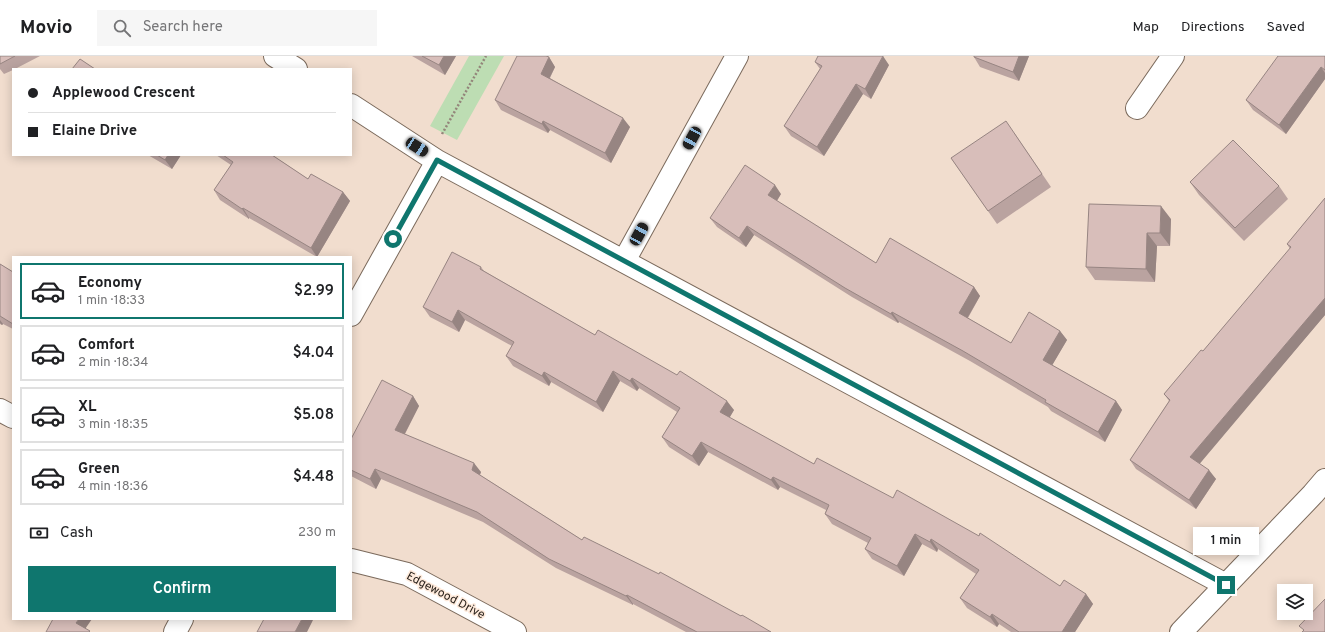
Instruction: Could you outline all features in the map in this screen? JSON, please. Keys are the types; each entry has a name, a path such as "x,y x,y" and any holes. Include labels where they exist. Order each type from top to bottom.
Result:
{"street":[{"path":"275,56 294,68"},
{"path":"624,262 737,56"},
{"path":"1137,108 1173,56"},
{"path":"352,106 434,158 624,262 1226,585"},
{"path":"352,313 434,158"},
{"path":"0,410 12,416"},
{"path":"1181,632 1325,480"},
{"name":"Edgewood Drive","path":"352,560 407,574 515,632"},
{"path":"175,632 181,620"}],"path":[{"path":"434,158 486,56"}],"green space":[{"path":"469,56 504,56 457,140 430,126"}],"building":[{"path":"0,56 15,56 0,64"},
{"path":"422,56 444,56 439,65"},
{"path":"517,56 549,57 541,74 623,118 605,153 543,121 542,124 495,100"},
{"path":"818,56 883,56 865,89 856,84 817,147 784,126 822,66 815,62"},
{"path":"974,56 1019,56 1013,72"},
{"path":"1278,56 1325,56 1325,70 1321,67 1279,125 1246,100"},
{"path":"80,59 94,68 73,68"},
{"path":"1006,121 1042,174 988,211 951,158"},
{"path":"1233,140 1279,186 1235,228 1190,182"},
{"path":"159,156 167,156 165,160"},
{"path":"224,156 274,156 308,179 311,174 343,192 311,248 243,208 242,209 214,190 233,162"},
{"path":"745,165 775,185 768,195 876,263 890,238 974,287 959,313 1011,343 1029,312 1060,331 1043,360 1116,401 1098,432 1045,402 1046,400 963,351 892,312 891,314 845,288 747,226 739,238 710,218"},
{"path":"1325,198 1325,298 1190,457 1209,470 1189,500 1130,460 1170,400 1164,394 1201,350 1203,351 1291,247 1287,244"},
{"path":"1089,204 1161,206 1160,233 1147,233 1146,269 1086,267"},
{"path":"452,252 481,267 480,269 595,335 598,330 677,375 680,371 727,401 720,412 814,464 817,458 893,498 897,490 979,536 980,533 1060,586 1064,580 1086,594 1062,632 1019,632 992,614 990,617 960,598 979,570 931,539 930,542 915,534 897,566 865,549 871,538 825,514 829,505 773,477 771,480 701,442 692,456 662,437 680,408 632,378 630,381 613,371 596,402 544,372 542,376 506,356 514,342 458,310 452,322 423,307"},
{"path":"0,264 12,271 12,323 0,316"},
{"path":"382,380 413,396 395,430 474,463 472,470 582,540 584,537 659,574 660,572 771,632 697,632 627,595 626,596 549,559 477,512 375,469 370,479 352,470 352,437"},
{"path":"1325,599 1325,632 1302,632 1304,630 1299,626 1305,620 1313,620 1313,611"},
{"path":"52,620 78,620 76,623 90,631 89,632 46,632"},
{"path":"263,620 301,620 295,632 257,632"}],"route":[{"path":"393,239 437,160 1226,585"}]}
